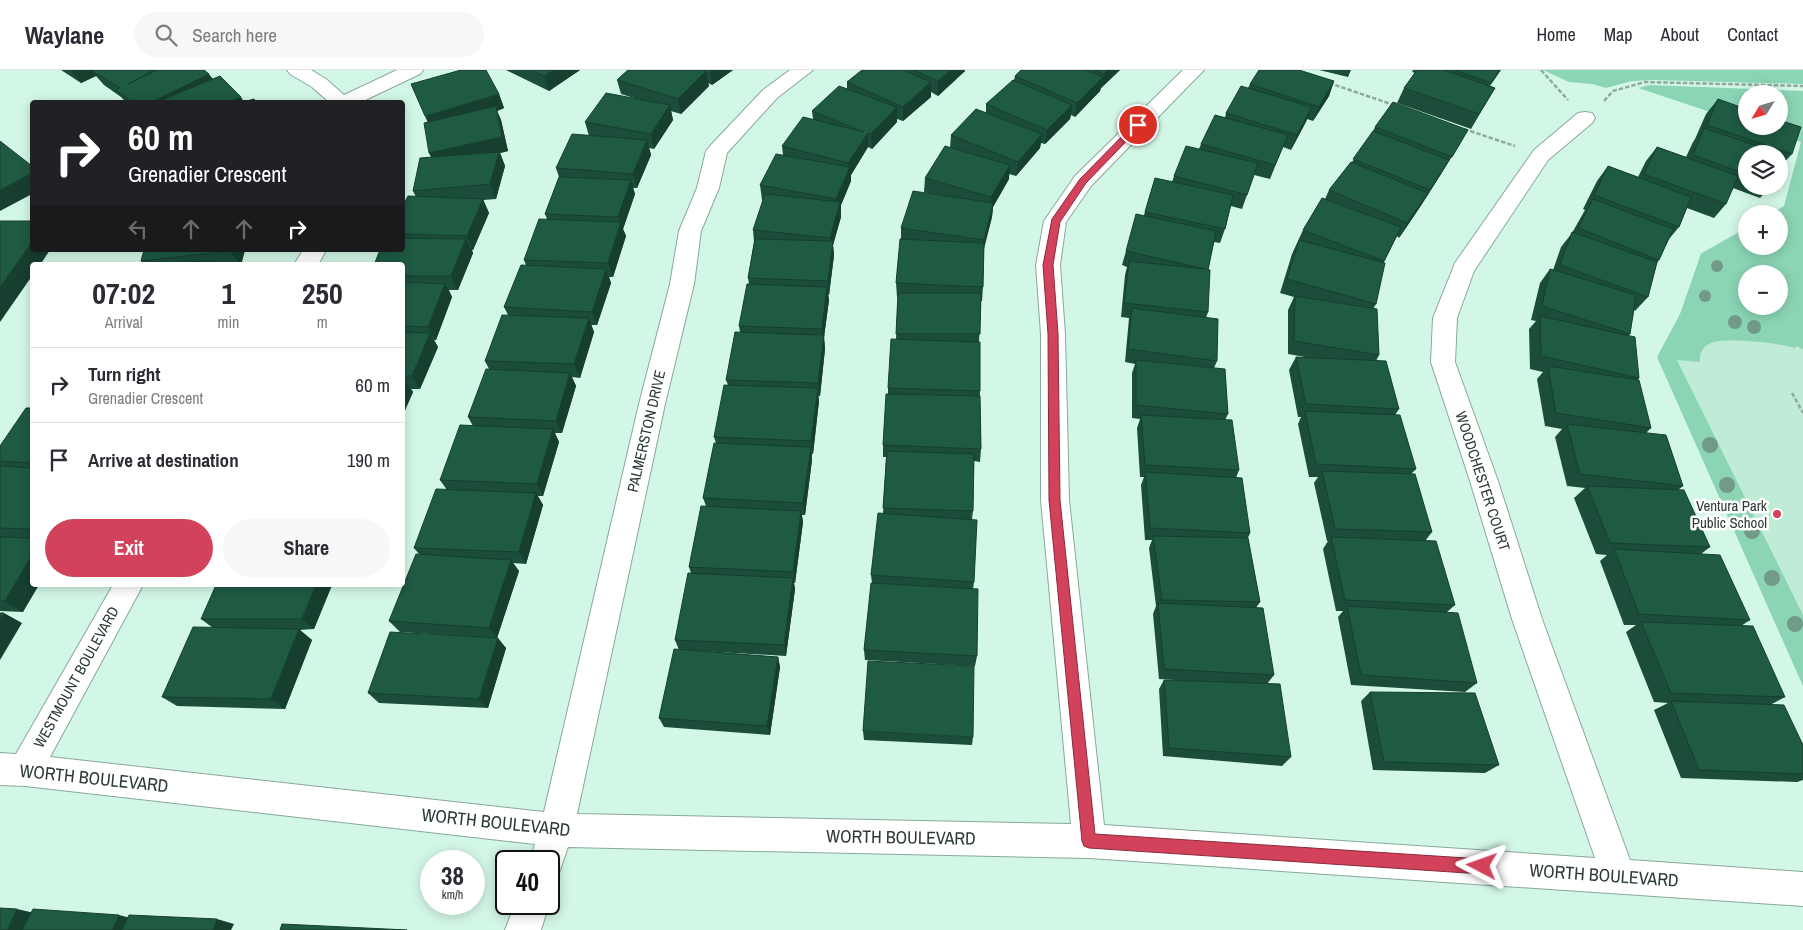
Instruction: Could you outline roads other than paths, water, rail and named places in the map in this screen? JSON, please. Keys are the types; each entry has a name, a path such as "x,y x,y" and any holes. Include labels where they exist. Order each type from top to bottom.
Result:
{"street":[{"path":"297,70 320,83 338,100"},
{"path":"350,100 413,70"},
{"name":"PALMERSTON DRIVE","path":"551,850 557,830 652,404 682,284 690,231 708,188 717,150 770,94 803,70"},
{"path":"1089,841 1055,500 1053,334 1048,265 1055,221 1083,181 1194,70"},
{"name":"WOODCHESTER COURT","path":"1585,118 1541,155 1463,270 1445,318 1443,362 1484,481 1527,619 1619,876"},
{"name":"WESTMOUNT BOULEVARD","path":"12,770 127,587"},
{"name":"WORTH BOULEVARD","path":"12,770 557,830 1089,841 1803,889"},
{"path":"523,930 528,915"}],"place":[{"name":"Ventura Park Public School","path":"1777,514"}]}
